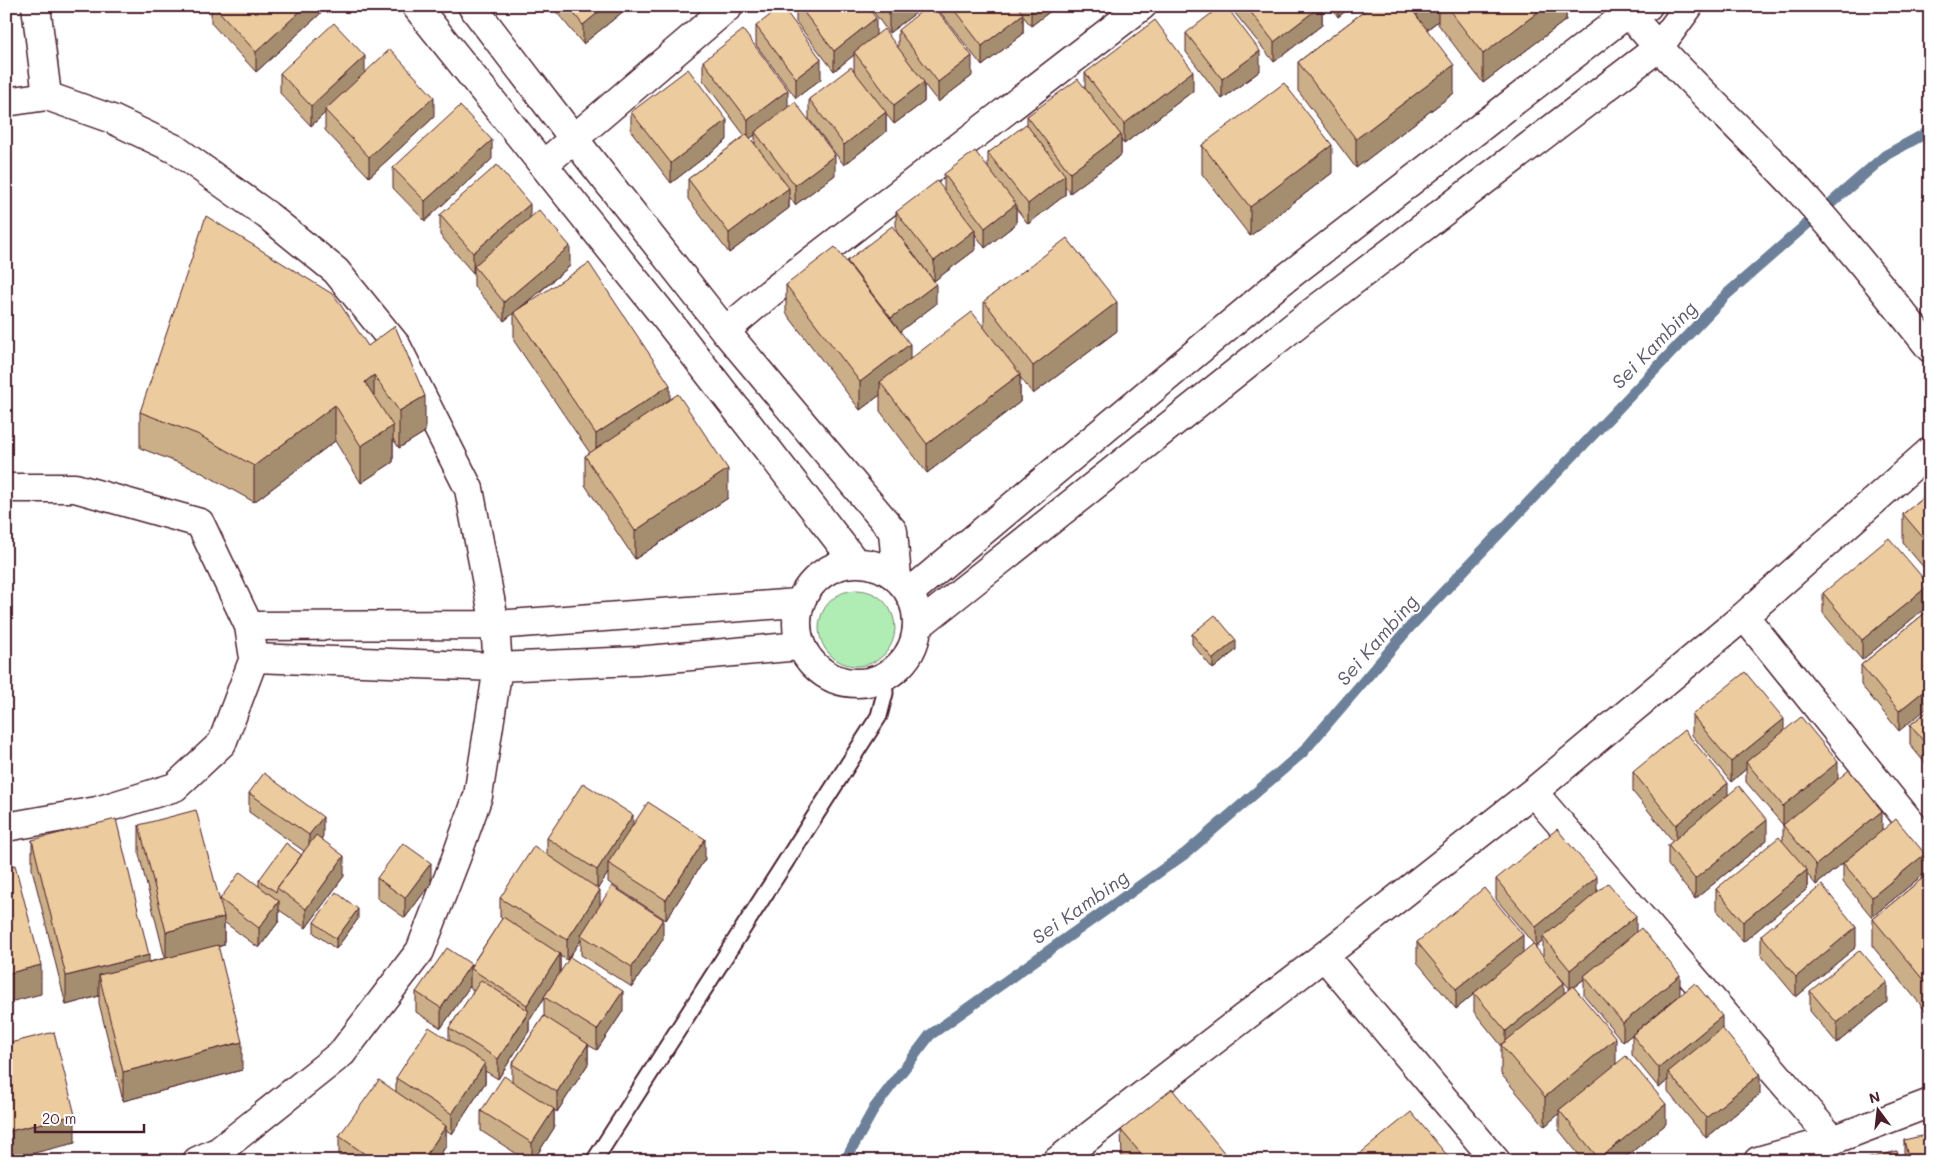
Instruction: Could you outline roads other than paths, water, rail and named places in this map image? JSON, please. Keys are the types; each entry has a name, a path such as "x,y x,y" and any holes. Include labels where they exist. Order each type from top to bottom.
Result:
{"street":[{"path":"36,6 47,96"},
{"path":"416,6 672,326 856,562"},
{"path":"472,6 725,331 893,531 903,585 917,610 918,626 913,646 908,656 902,664 884,677 852,684 820,673 800,646 795,625 798,603 807,587 820,574 837,565 856,562 878,566 903,585"},
{"path":"543,165 730,6"},
{"path":"725,331 770,293 1142,6"},
{"path":"918,626 1302,320 1659,47 1689,6"},
{"path":"903,585 1277,285 1633,9 1659,47 1796,186 1846,243 1930,348"},
{"path":"6,102 47,96 112,119 175,149 267,215 336,271 396,345 470,489 495,625 498,666 478,796 456,858 420,951 342,1054 213,1157"},
{"path":"1277,285 1302,320"},
{"path":"1057,1161 1324,956 1533,792 1744,616 1930,451"},
{"path":"6,488 75,488 200,523 249,626 254,658 222,743 175,787 97,811 6,827"},
{"path":"249,626 495,625 798,603"},
{"path":"1744,616 1930,848"},
{"path":"254,658 498,666 637,661 800,646"},
{"path":"1533,792 1833,1140"},
{"path":"1324,956 1496,1161"},
{"path":"1758,1161 1833,1140 1930,1104"}],"lane":[{"path":"594,1161 879,716 885,693 884,677"}],"waterway":[{"name":"Sei Kambing","path":"845,1161 875,1107 930,1035 1186,853 1303,752 1410,627 1727,294 1886,155 1930,131"}]}
